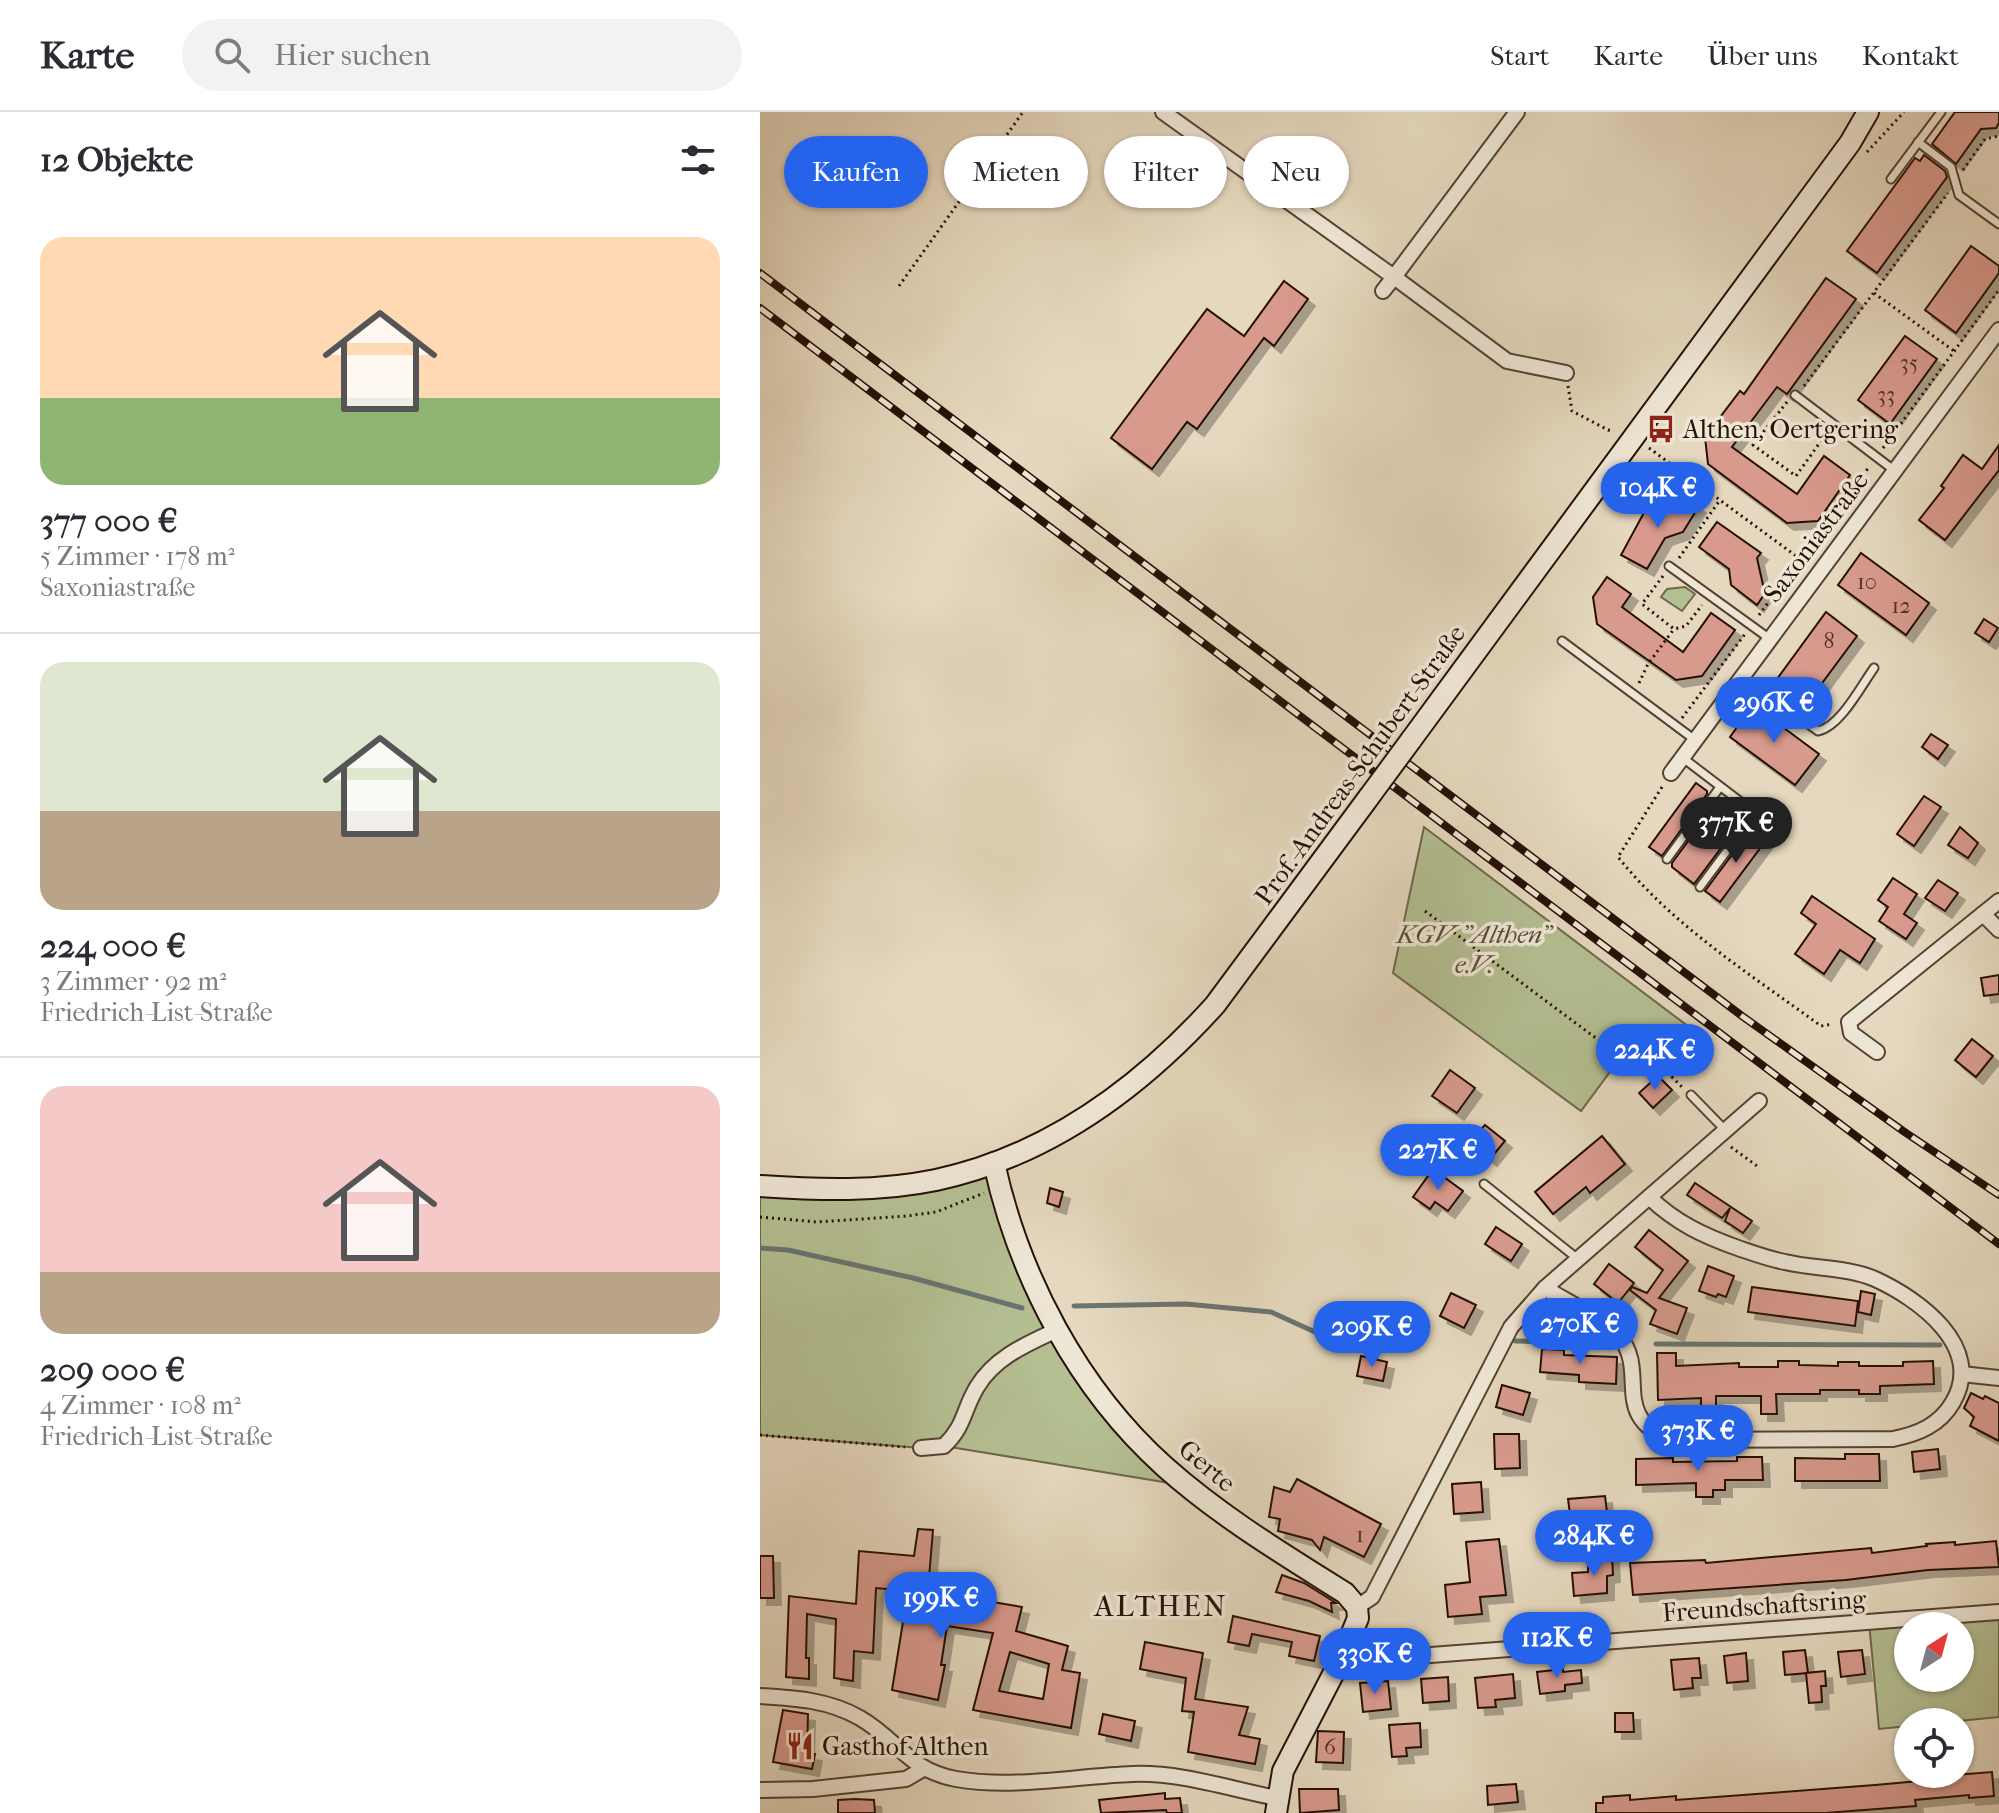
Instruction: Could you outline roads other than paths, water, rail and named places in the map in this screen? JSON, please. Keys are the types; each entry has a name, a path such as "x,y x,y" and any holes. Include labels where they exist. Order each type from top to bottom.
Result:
{"main road":[{"name":"Prof.-Andreas-Schubert-Straße","path":"760,1186 823,1190 880,1188 937,1180 994,1163 1056,1137 1111,1101 1188,1035 1215,1005 1634,438 1850,143 1868,112"},
{"name":"Prof.-Andreas-Schubert-Straße","path":"1850,143 1879,112"},
{"name":"Gerte","path":"994,1163 1027,1264 1057,1330 1098,1393 1122,1423 1164,1466 1232,1520 1345,1593 1357,1607"},
{"path":"1276,1806 1283,1771 1343,1655 1358,1618 1357,1607"}],"street":[{"path":"1163,112 1507,361 1566,373"},
{"path":"1383,291 1517,112"},
{"name":"Saxoniastraße","path":"1671,773 1999,330"},
{"path":"1877,1052 1851,1033 1849,1022 1999,901"},
{"path":"1983,914 1999,930"},
{"path":"1357,1607 1372,1597 1511,1327 1545,1288 1759,1101"},
{"path":"1545,1288 1618,1335 1627,1350 1634,1400 1641,1421 1673,1440 1893,1439 1917,1434 1938,1421 1953,1403 1962,1374 1956,1346 1941,1324 1892,1289 1863,1275 1783,1262 1698,1233 1676,1221 1649,1197"},
{"path":"921,1448 944,1446 958,1433 978,1386 997,1363 1019,1348 1057,1330"},
{"path":"1962,1374 1999,1378"},
{"name":"Freundschaftsring","path":"1343,1655 1365,1660 1999,1612"},
{"path":"760,1696 806,1699 837,1707 862,1718 923,1769 957,1779 1038,1782 1135,1773 1165,1775 1276,1806"},
{"path":"760,1790 813,1789 906,1779 923,1769"}],"lane":[{"path":"1891,179 1941,112"},
{"path":"1918,142 1951,167 1959,195 1999,224"},
{"path":"1795,395 1895,471"},
{"path":"1670,567 1770,639"},
{"path":"1562,641 1695,741"},
{"path":"1742,676 1818,731 1826,730 1837,721 1874,668"},
{"path":"1683,758 1771,825"},
{"path":"1667,859 1720,787"},
{"path":"1700,887 1755,813"},
{"path":"1691,1095 1722,1134"},
{"path":"1484,1184 1578,1259"}],"waterway":[{"path":"760,1248 788,1250 913,1278 1022,1308"},
{"path":"1074,1306 1186,1304 1271,1312 1315,1332"},
{"path":"1515,1341 1605,1343"},
{"path":"1656,1344 1940,1345"}],"railway":[{"path":"760,273 1742,1016 1999,1195"},
{"path":"760,308 1999,1244"}],"place":[{"name":"Althen, Oertgering","path":"1661,429"},
{"name":"Gasthof Althen","path":"800,1746"}],"district":[{"name":"ALTHEN","path":"1161,1606"}],"park label":[{"name":"KGV \"Althen\" e.V.","path":"1474,949"}]}
